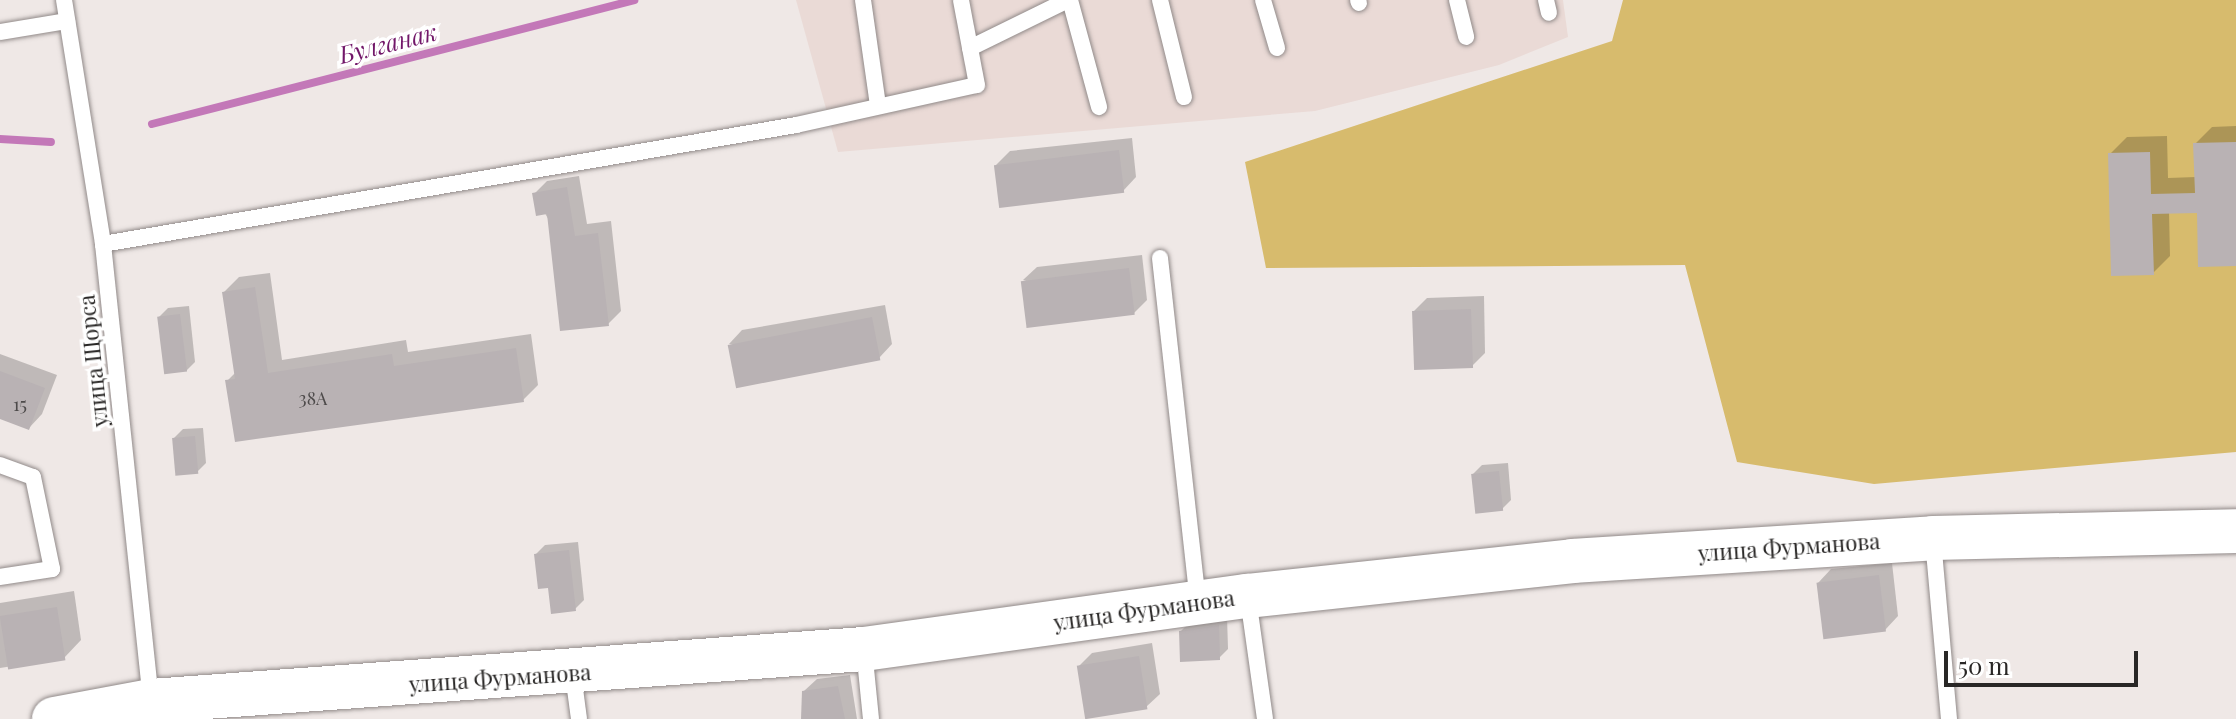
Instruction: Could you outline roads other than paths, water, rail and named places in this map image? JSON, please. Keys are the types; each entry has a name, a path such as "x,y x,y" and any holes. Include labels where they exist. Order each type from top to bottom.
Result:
{"main road":[{"name":"улица Фурманова","path":"54,719 864,649 1198,602 1572,561 1933,538 2236,531"}],"lane":[{"name":"улица Щорса","path":"64,0 103,244 152,710"},
{"path":"863,0 878,105"},
{"path":"103,244 780,128 977,85 961,0"},
{"path":"970,48 1069,0 1099,107"},
{"path":"1160,0 1184,97"},
{"path":"1263,0 1277,48"},
{"path":"1457,0 1466,37"},
{"path":"0,32 67,21"},
{"path":"1160,258 1198,602"},
{"path":"0,465 33,477 52,569 0,577"},
{"path":"1933,538 1949,719"},
{"path":"1247,596 1265,719"},
{"path":"864,649 871,719"},
{"path":"573,674 579,719"}],"waterway":[{"name":"Булганак","path":"152,124 634,0"},
{"name":"Булганак","path":"0,139 51,142"}]}
